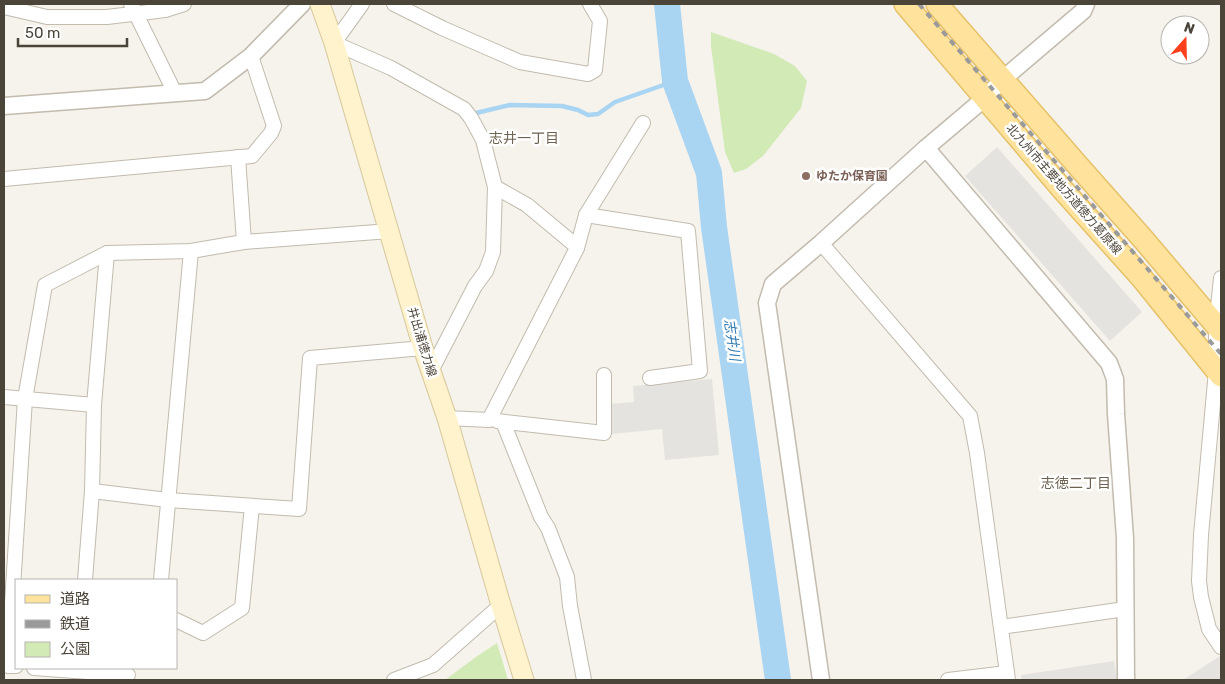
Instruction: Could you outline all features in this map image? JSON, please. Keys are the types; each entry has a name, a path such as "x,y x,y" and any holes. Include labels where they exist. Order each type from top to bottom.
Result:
{"main road":[{"name":"井出浦徳力線","path":"320,4 334,43 423,348 448,418 524,680"},
{"name":"北九州市主要地方道徳力葛原線","path":"905,4 1063,190 1141,277 1219,373"},
{"name":"北九州市主要地方道徳力葛原線","path":"937,4 1219,328"}],"street":[{"path":"4,7 47,17 107,17 134,9 165,10 184,4"},
{"path":"4,106 204,91 251,56 302,4"},
{"path":"362,4 334,43 391,68 464,109 483,140 495,187 493,252 486,271 475,286 431,371"},
{"path":"394,4 442,28 520,62 588,74 595,70 600,21 590,4"},
{"path":"821,680 767,303 773,284 985,98 1003,79 1083,11 1086,4"},
{"path":"134,9 176,93"},
{"path":"4,179 252,156 272,133 274,126 251,56"},
{"path":"496,421 577,248 586,215 642,123"},
{"path":"926,148 1109,363 1115,379 1124,538 1126,680"},
{"path":"238,157 244,242"},
{"path":"495,187 527,205 577,248"},
{"path":"586,215 688,231 700,370 650,378"},
{"path":"15,666 8,666 25,399 45,285 107,253 191,251 244,242 390,231"},
{"path":"821,243 970,416 977,453 1008,676 948,680"},
{"path":"161,579 191,251"},
{"path":"85,579 92,491 94,405 107,253"},
{"path":"1221,278 1219,373 1201,535 1199,581 1209,629 1221,648"},
{"path":"92,491 168,500 299,509 310,358 423,348"},
{"path":"448,418 496,421 604,433 604,375"},
{"path":"4,397 94,405"},
{"path":"496,421 548,528 564,567 584,680"},
{"path":"178,621 202,633 242,608 252,506"},
{"path":"394,680 433,665 501,605"},
{"path":"1001,627 1125,610"},
{"path":"77,669 129,674"}],"green space":[{"path":"711,32 774,54 795,66 807,81 801,108 763,156 746,169 734,173 725,152 711,46"},
{"path":"497,643 508,680 445,680 476,657"}],"shaded area":[{"path":"997,147 1142,312 1110,341 965,176"},
{"path":"712,379 719,455 665,460 662,429 612,434 610,404 634,402 633,386"},
{"path":"1220,656 1221,680 1183,680"},
{"path":"1114,661 1117,680 1022,680 1021,675"}],"waterway":[{"name":"志井川","path":"667,4 675,81 709,173 714,227 778,680"},
{"path":"476,113 510,105 562,106 588,115 598,114 615,102 675,81"}],"railway":[{"path":"919,4 1221,354"}],"place":[{"name":"ゆたか保育園","path":"806,176"}],"district":[{"name":"志井一丁目","path":"524,138"},
{"name":"志徳二丁目","path":"1076,483"}]}
